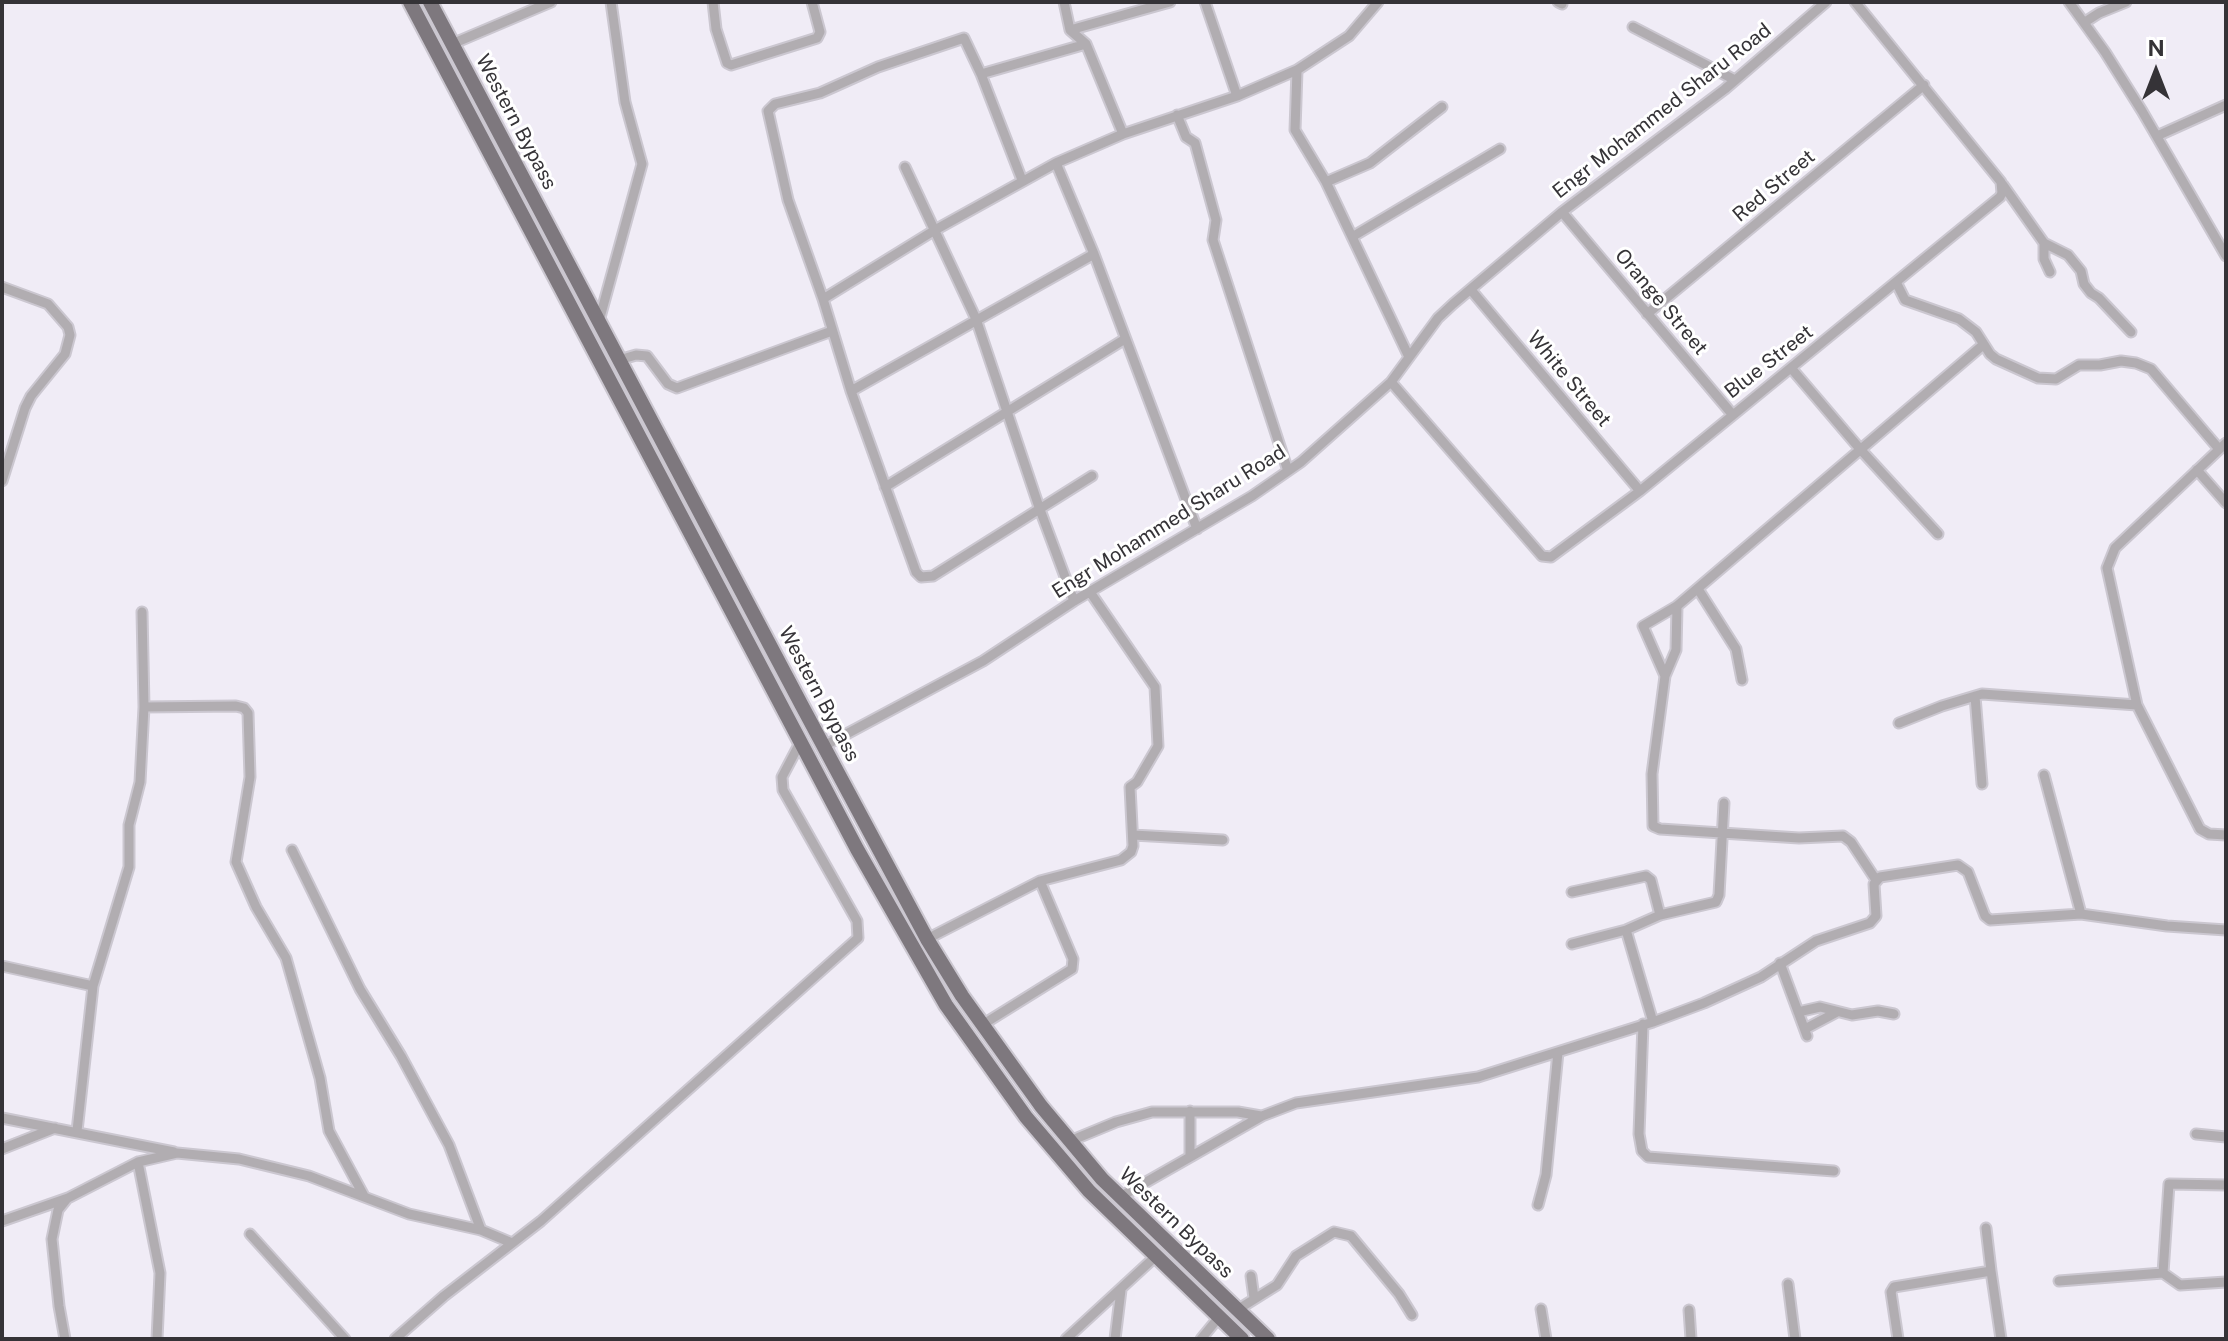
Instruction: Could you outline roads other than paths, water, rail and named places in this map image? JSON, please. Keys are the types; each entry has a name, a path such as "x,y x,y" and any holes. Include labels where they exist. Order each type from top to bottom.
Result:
{"main road":[{"name":"Western Bypass","path":"410,2 916,956 981,1057 1054,1151 1155,1257 1242,1339"},
{"name":"Western Bypass","path":"430,2 927,939 982,1025 1070,1141 1120,1197 1268,1339"}],"street":[{"path":"452,44 551,2"},
{"path":"599,322 642,164 625,102 611,2"},
{"path":"713,2 716,29 727,63 731,65 817,38 820,32 812,2"},
{"path":"1064,2 1070,30 1086,44 1123,134"},
{"path":"1070,30 1170,2"},
{"path":"1205,2 1237,96"},
{"path":"823,299 935,230 1056,163 1123,134 1237,96 1297,70 1349,36 1378,2"},
{"name":"Engr Mohammed Sharu Road","path":"824,746 983,661 1074,601 1288,471 1391,382 1438,318 1562,212 1735,80 1826,2"},
{"path":"1855,2 2001,182 2044,243 2068,255 2081,271 2084,284 2091,293 2131,332"},
{"path":"2069,2 2157,136 2224,250"},
{"path":"2085,22 2126,2"},
{"path":"1633,27 1735,80"},
{"path":"1022,180 967,40 958,38 878,67 820,93 771,107 768,116 788,200 851,391 916,572 927,579 1092,476"},
{"path":"981,74 1086,44"},
{"path":"1297,70 1295,130 1326,182 1409,357"},
{"name":"Red Street","path":"1647,314 1924,85"},
{"path":"2157,136 2226,105"},
{"path":"1326,182 1370,163 1442,107"},
{"path":"1177,115 1186,137 1195,143 1216,220 1213,240 1288,471"},
{"path":"1352,237 1500,149"},
{"path":"1056,163 1094,254 1197,529"},
{"path":"905,167 976,319 1074,601"},
{"name":"Blue Street","path":"1391,382 1542,556 1554,555 1640,491 2000,197 2001,182"},
{"name":"Orange Street","path":"1562,212 1732,414"},
{"path":"2044,243 2044,259 2050,272"},
{"path":"851,391 1094,254"},
{"path":"1896,282 1905,300 1959,319 1976,332 1996,359 2038,378 2050,380 2062,377 2079,365 2121,361 2151,369 2223,446 2115,548 2109,558 2108,578 2137,705 2200,829 2209,834 2226,835"},
{"path":"2,287 48,304 68,327 70,335 65,354 25,408 2,481"},
{"name":"White Street","path":"1471,290 1640,491"},
{"path":"619,360 636,355 647,356 668,384 677,388 832,331"},
{"path":"885,487 1125,339"},
{"path":"1665,676 1643,626 1698,589 1983,345"},
{"path":"1791,368 1938,534"},
{"path":"2197,470 2226,503"},
{"path":"1698,589 1736,649 1742,680"},
{"path":"927,939 1040,881 1121,860 1131,852 1130,787 1137,782 1158,746 1155,687 1090,592"},
{"path":"1677,606 1676,650 1665,676 1652,774 1652,822 1656,828 1799,838 1843,836 1851,842 1876,880"},
{"path":"77,1131 93,986 129,867 129,825 140,782 144,707 142,612"},
{"path":"1899,723 1975,696 1997,694 2137,705"},
{"path":"1975,696 1982,784"},
{"path":"144,707 236,706 248,713 250,777 236,862 256,907 286,958 320,1078 329,1131 364,1196"},
{"path":"395,1339 562,1202 858,938 857,921 783,790 782,777 801,741"},
{"path":"2044,775 2081,914"},
{"path":"1572,944 1718,900 1724,803"},
{"path":"1133,835 1223,840"},
{"path":"292,850 354,977 449,1145 481,1230"},
{"path":"1876,880 1958,865 1968,872 1985,916 1990,920 2081,914 2167,926 2226,930"},
{"path":"1572,892 1646,876 1651,880 1660,915"},
{"path":"1120,1197 1262,1116 1300,1102 1478,1077 1648,1023 1747,983 1816,941 1874,920 1876,880"},
{"path":"982,1025 1072,969 1073,959 1040,881"},
{"path":"1626,930 1648,1023 1639,1134 1642,1151 1648,1157 1834,1171"},
{"path":"1780,963 1806,1032 1838,1012"},
{"path":"2,966 93,986"},
{"path":"1798,1012 1820,1007 1852,1015 1878,1011 1894,1014"},
{"path":"1538,1205 1546,1175 1558,1052"},
{"path":"1190,1111 1190,1157"},
{"path":"1070,1141 1116,1122 1152,1112 1238,1112 1262,1116"},
{"path":"2,1118 177,1153 239,1159 309,1176 409,1214 481,1230 512,1243"},
{"path":"2,1149 56,1128"},
{"path":"2196,1134 2226,1137"},
{"path":"2,1221 68,1198 138,1162 177,1153"},
{"path":"138,1162 160,1273 157,1339"},
{"path":"2163,1273 2169,1184 2226,1185"},
{"path":"65,1339 52,1239 58,1210 68,1198"},
{"path":"1986,1228 2001,1339"},
{"path":"1237,1310 1277,1285 1296,1256 1327,1235 1343,1233 1351,1236 1399,1294 1412,1315"},
{"path":"250,1234 345,1339"},
{"path":"1066,1339 1155,1257"},
{"path":"1898,1339 1891,1292 1894,1287 1991,1271"},
{"path":"2059,1281 2163,1273 2180,1285 2226,1282"},
{"path":"1251,1276 1254,1298"},
{"path":"1788,1284 1795,1339"},
{"path":"1115,1339 1121,1290"},
{"path":"1541,1309 1546,1339"},
{"path":"1689,1310 1691,1339"},
{"path":"1201,1339 1219,1317"}]}
